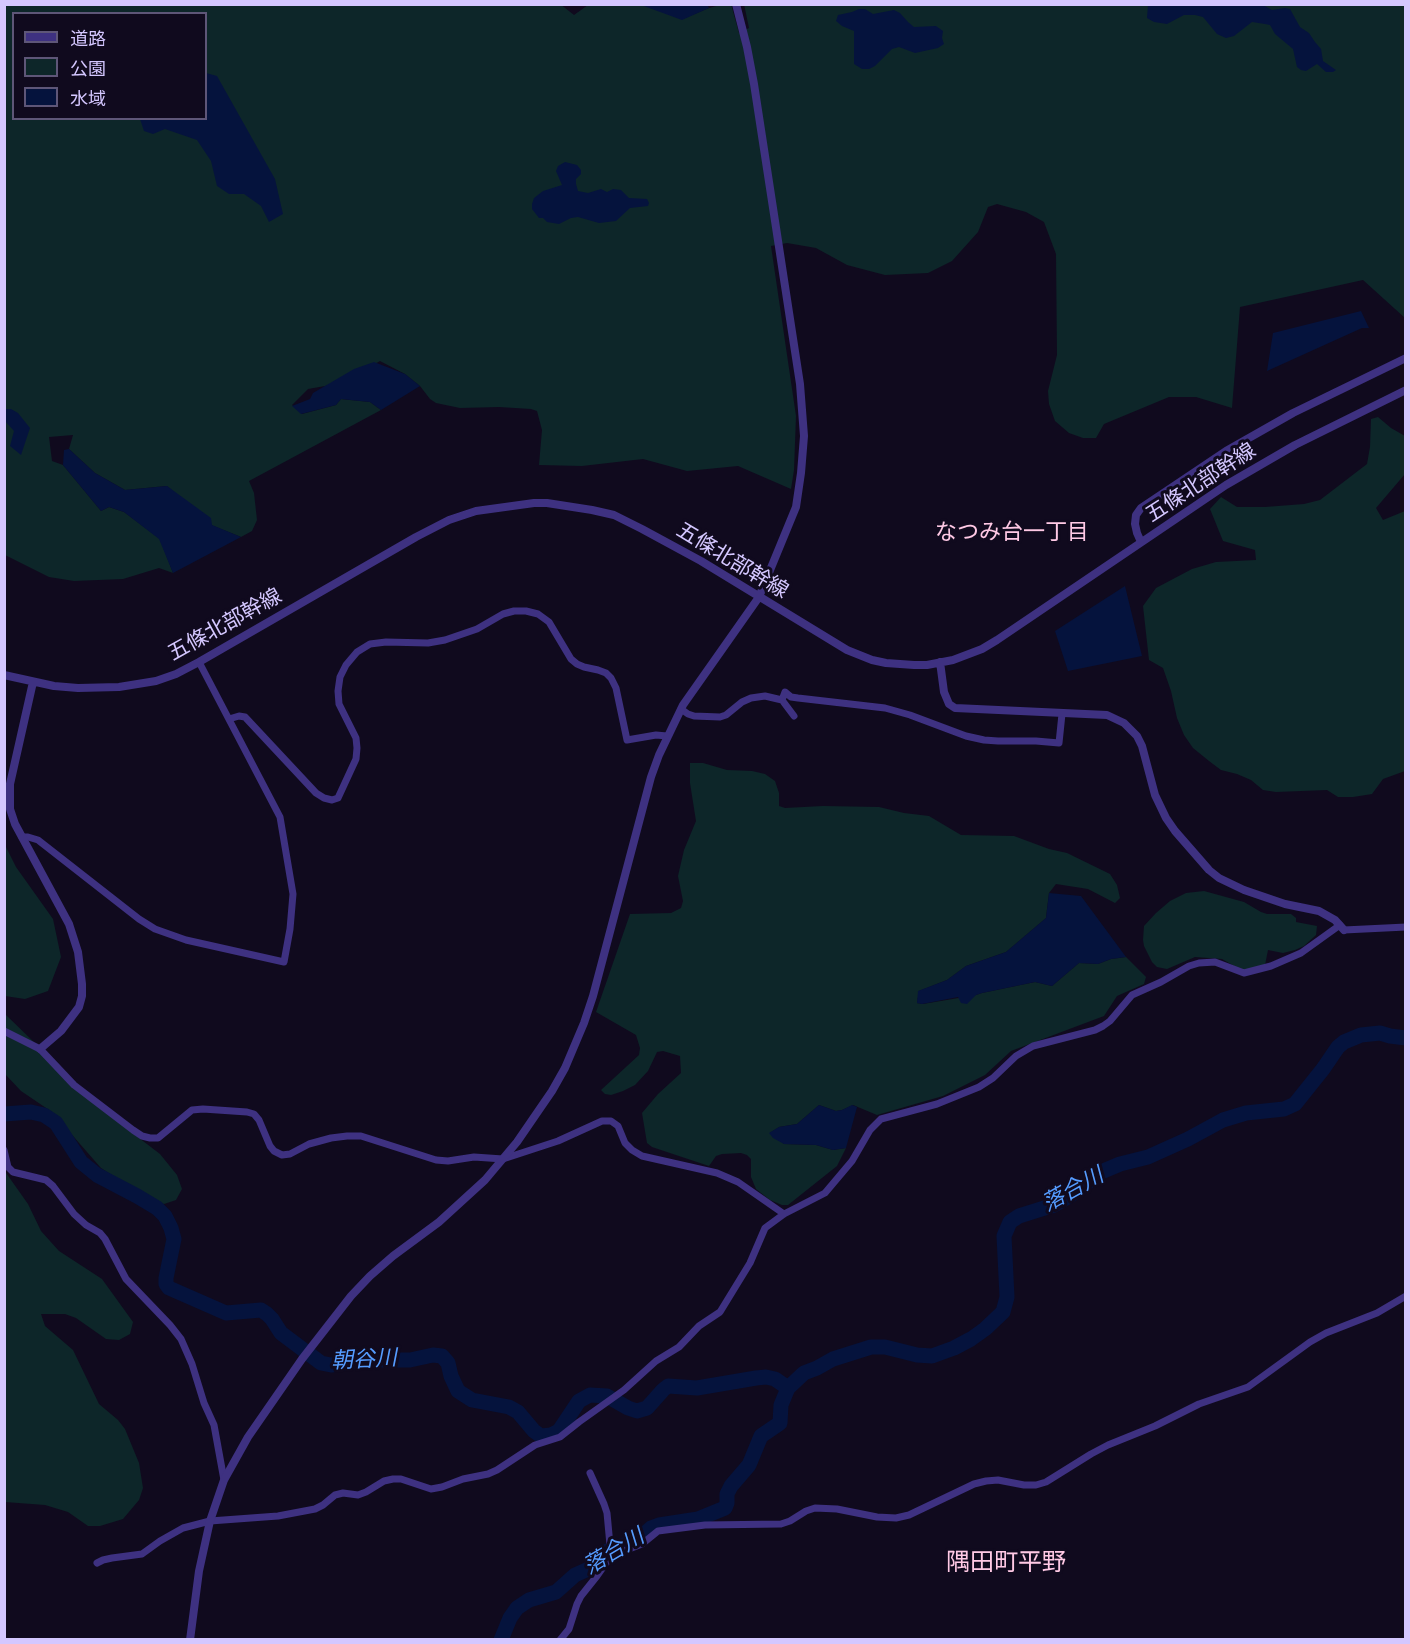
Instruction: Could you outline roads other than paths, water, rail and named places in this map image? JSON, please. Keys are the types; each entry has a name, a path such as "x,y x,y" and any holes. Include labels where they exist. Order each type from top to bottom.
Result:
{"street":[{"path":"190,1640 199,1571 210,1521 224,1480 248,1437 302,1359 346,1303 370,1276 439,1222 485,1180 517,1142 565,1068 593,996 651,777 667,736 702,677 759,597 796,507 804,436 800,384 758,106 736,4"},
{"path":"1141,542 1135,524 1136,515 1141,508 1226,451 1293,413 1406,358"},
{"name":"五條北部幹線","path":"4,675 54,686 78,688 119,687 156,681 199,662 449,519 476,511 520,504 547,503 614,515 701,561 847,650 886,663 914,665 940,663 982,649 1226,485 1304,440 1406,390"},
{"path":"229,719 245,717 316,793 332,800 338,798 356,759 357,748 356,738 339,704 338,690 340,677 357,652 370,644 428,643 445,640 477,629 503,614 526,611 538,614 549,622 577,664 606,673 611,678 616,688 627,740 656,735 667,736"},
{"path":"22,837 38,840 155,929 186,940 284,962 293,894 280,818 199,662"},
{"path":"940,663 946,698 955,708 1107,715 1116,718 1137,736 1142,746 1155,795 1166,818 1209,870 1244,890 1285,904 1319,911 1335,920 1342,928"},
{"path":"33,682 9,792 12,817 69,924 78,952 82,984 79,1007 62,1030 40,1049"},
{"path":"784,696 794,716"},
{"path":"681,709 694,716 720,717 751,698 791,696 885,708 966,736 991,741 1059,743 1062,714"},
{"path":"97,1563 112,1558 142,1554 183,1528 210,1521 278,1516 315,1509 335,1495 343,1493 358,1495 384,1481 401,1479 431,1489 488,1474 535,1445 560,1437 624,1390 650,1365 679,1347 699,1326 720,1311 750,1263 765,1228 784,1214 825,1193 852,1161 870,1130 881,1119 937,1104 979,1087 993,1078 1016,1056 1033,1046 1095,1030 1110,1021 1132,995 1189,966 1215,962 1244,973 1271,966 1301,953 1342,928 1406,927"},
{"path":"4,1030 40,1049 74,1085 133,1130 150,1138 158,1138 192,1110 203,1109 254,1114 270,1146 282,1155 290,1154 309,1144 347,1136 368,1138 436,1160 448,1161 474,1157 503,1159 558,1141 602,1120 611,1121 618,1126 625,1143 642,1156 717,1173 738,1182 784,1214"},
{"path":"4,1150 8,1167 13,1172 46,1180 80,1220 100,1233 126,1279 181,1339 214,1425 224,1480"},
{"path":"560,1640 569,1629 581,1596 611,1556 642,1544 658,1531 705,1525 781,1524 815,1508 896,1518 909,1515 974,1484 986,1481 998,1480 1024,1485 1046,1482 1108,1445 1155,1426 1199,1404 1248,1387 1310,1342 1377,1313 1406,1296"},
{"path":"590,1473 604,1504 611,1556"}],"water":[{"path":"707,4 709,8 682,20 641,5"},
{"path":"1261,4 1272,10 1290,9 1300,27 1309,33 1321,49 1323,61 1336,70 1326,72 1317,64 1306,71 1301,70 1297,67 1293,49 1275,34 1270,25 1252,22 1234,36 1226,38 1217,34 1203,17 1184,15 1167,24 1154,22 1147,18 1148,5"},
{"path":"865,9 873,14 894,10 914,27 936,26 943,31 944,44 938,48 915,53 899,47 892,49 875,66 862,69 854,64 854,31 836,21 838,15"},
{"path":"207,73 217,76 275,179 283,214 269,222 261,206 244,194 229,194 217,186 211,161 197,140 165,129 153,134 144,131 140,120 207,120"},
{"path":"565,162 577,165 581,170 581,174 576,179 578,191 588,193 601,189 607,192 613,189 621,190 629,198 647,199 648,206 630,208 616,221 599,223 578,217 559,224 539,218 532,209 534,198 543,191 562,185 556,171 558,166"},
{"path":"1361,311 1369,328 1362,328 1267,371 1273,333"},
{"path":"374,362 405,374 420,386 381,410 370,402 341,399 336,405 301,414 292,406 310,399 313,393 354,369"},
{"path":"5,409 18,413 30,428 21,455 10,446 14,431 5,421"},
{"path":"69,449 95,473 125,490 167,486 211,518 212,525 241,537 173,573 159,539 124,512 109,507 101,511 63,465 64,450"},
{"path":"1125,586 1142,656 1068,671 1055,631"},
{"path":"1049,893 1081,896 1126,957 1098,964 1079,963 1052,986 1035,982 982,993 976,995 967,1004 961,1003 958,997 917,1003 918,991 947,980 966,966 1006,952 1046,918"},
{"path":"819,1105 836,1111 852,1105 857,1107 846,1148 833,1150 816,1145 784,1144 769,1133 779,1127 797,1124"}],"waterway":[{"name":"落合川","path":"501,1640 517,1608 529,1600 556,1592 575,1575 595,1566 607,1551 635,1541 651,1528 659,1525 698,1519 725,1508 727,1494 749,1465 761,1436 780,1423 781,1405 788,1388 804,1373 833,1359 871,1347 885,1347 917,1355 932,1356 954,1348 985,1329 1003,1312 1007,1297 1004,1236 1010,1222 1019,1216 1054,1205 1101,1172 1120,1164 1148,1157 1223,1120 1246,1113 1284,1109 1295,1104 1344,1042 1361,1035 1380,1033 1406,1038"},
{"name":"朝谷川","path":"4,1114 31,1112 44,1115 56,1123 81,1162 97,1175 157,1208 165,1216 174,1239 166,1278 169,1288 226,1313 261,1310 272,1319 281,1333 321,1363 331,1365 367,1360 410,1360 433,1355 442,1356 448,1363 458,1391 472,1400 509,1407 518,1412 541,1436 559,1431 579,1401 590,1395 607,1396 637,1411 647,1408 668,1386 697,1388 766,1377 775,1379 788,1388"}],"district":[{"name":"なつみ台一丁目","path":"1012,533"},
{"name":"隅田町平野","path":"1006,1563"}]}
